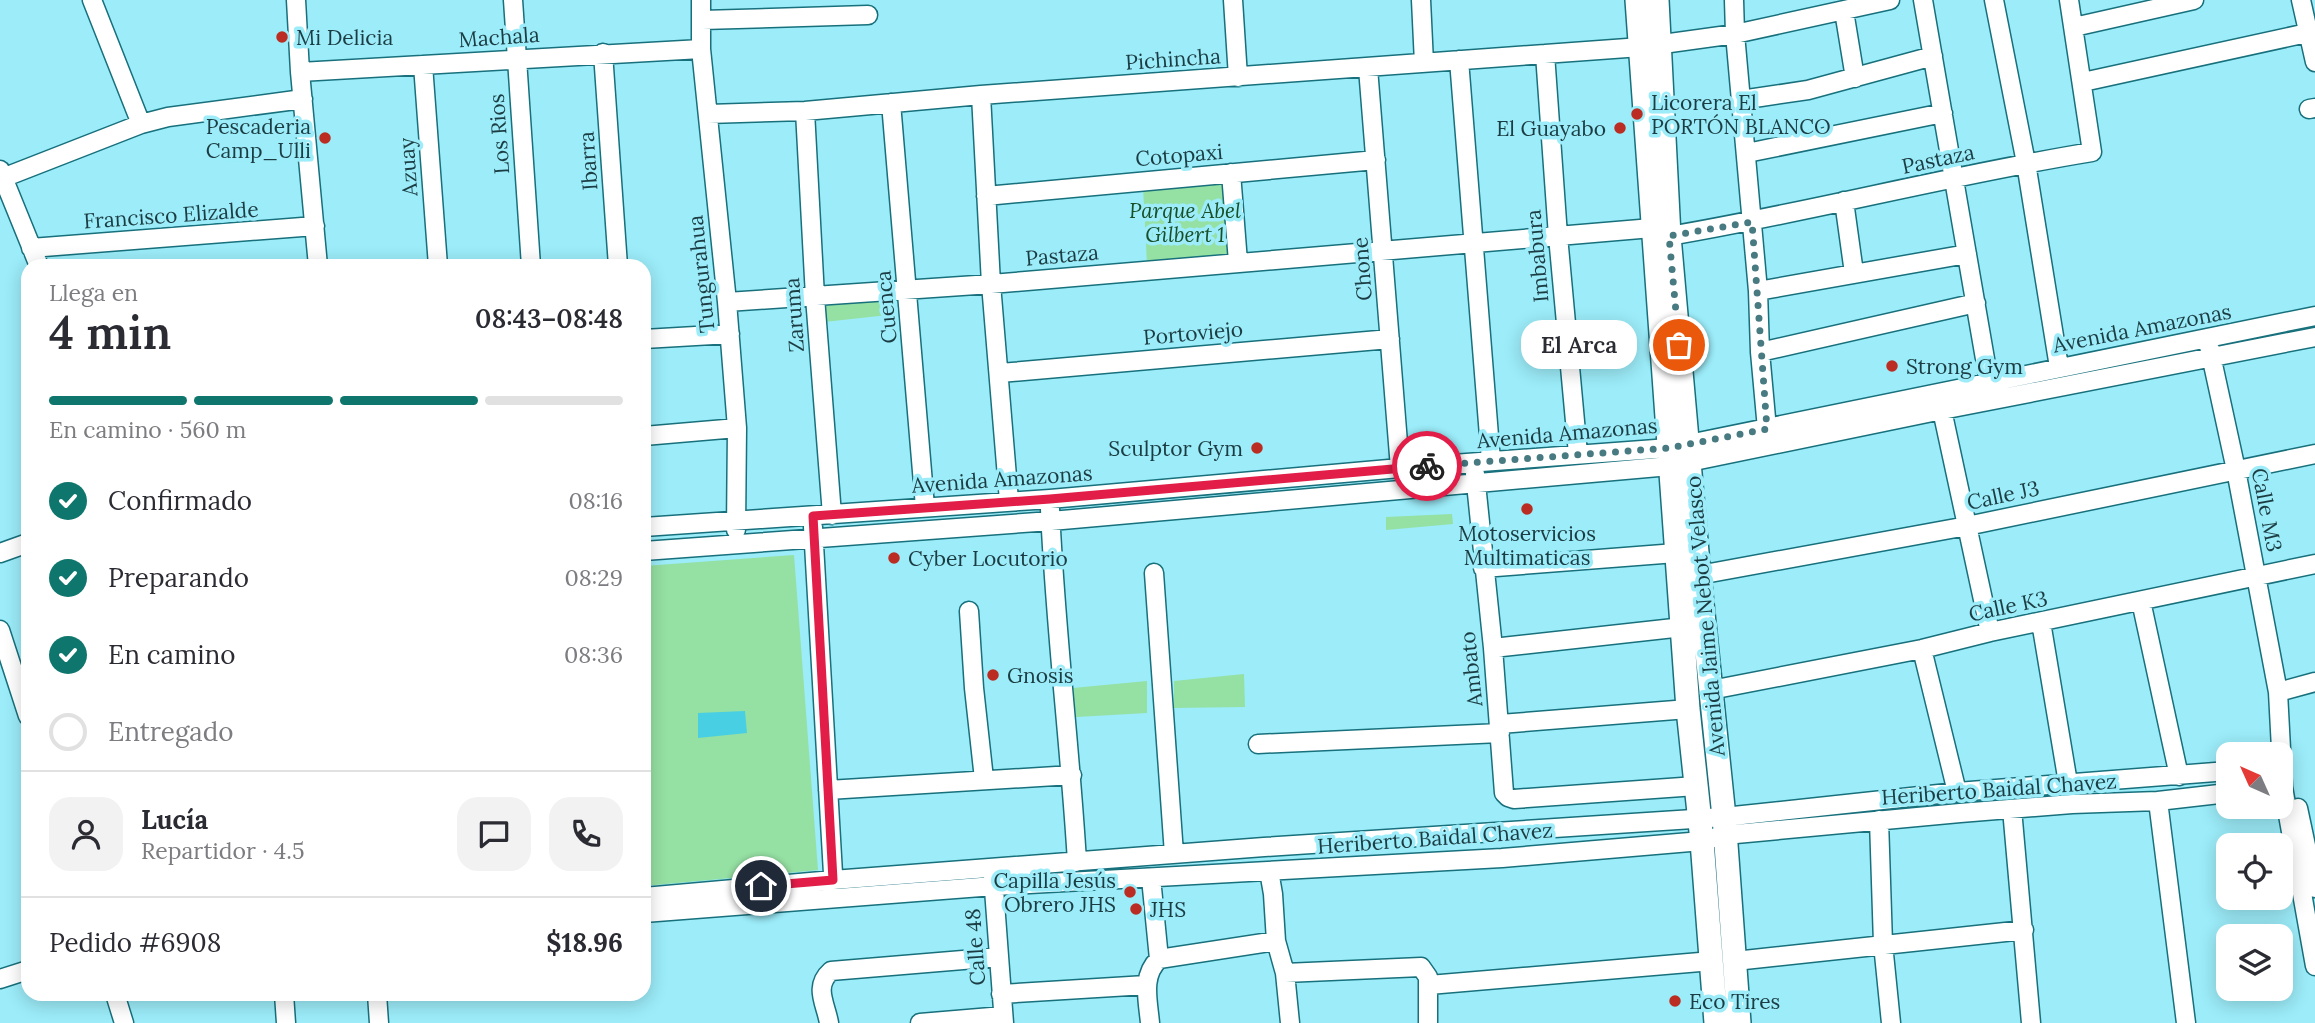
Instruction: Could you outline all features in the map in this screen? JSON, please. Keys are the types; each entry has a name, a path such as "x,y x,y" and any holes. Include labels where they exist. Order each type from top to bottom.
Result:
{"main road":[{"name":"Avenida Jaime Nebot Velasco","path":"1637,0 1650,45"},
{"name":"Avenida Jaime Nebot Velasco","path":"1657,0 1650,45 1661,232 1679,455 1699,575 1711,690 1739,1023"},
{"name":"Avenida Jaime Nebot Velasco","path":"1679,455 1676,553 1716,1023"}],"street":[{"path":"92,0 141,124"},
{"path":"296,0 317,259"},
{"name":"Los Rios","path":"513,0 530,259"},
{"name":"Tungurahua","path":"701,0 701,49 737,428 737,544"},
{"path":"1233,0 1238,77"},
{"path":"1421,0 1424,63"},
{"path":"1734,0 1767,429"},
{"name":"Pichincha","path":"708,114 805,111 981,95 1650,45 1735,34 1890,0"},
{"path":"1923,0 1989,382"},
{"path":"1994,0 2026,163 2059,368"},
{"name":"Pastaza","path":"727,302 991,284 1558,236 1661,232 1752,222 2026,163 2092,152 2069,0"},
{"path":"2301,0 2315,62"},
{"path":"2074,27 2185,1"},
{"path":"1844,11 1855,78"},
{"path":"702,20 868,15"},
{"path":"2083,82 2307,33"},
{"name":"Machala","path":"300,72 701,49"},
{"name":"Ibarra","path":"603,54 618,259"},
{"name":"Imbabura","path":"1545,54 1578,454"},
{"path":"1741,100 1808,90 1933,56"},
{"name":"Ambato","path":"1459,60 1474,243 1482,462 1476,484 1500,728 1688,709"},
{"name":"Azuay","path":"423,65 437,259"},
{"name":"Chone","path":"1368,68 1400,468"},
{"path":"981,95 991,284 1009,500"},
{"path":"35,259 1,176 141,124 168,117 303,99"},
{"name":"Cuenca","path":"891,103 925,507"},
{"name":"Zaruma","path":"805,111 815,297 832,515"},
{"path":"1747,153 1943,113"},
{"name":"Cotopaxi","path":"986,196 1376,160"},
{"path":"1231,173 1238,262"},
{"path":"1844,201 1854,273"},
{"name":"Francisco Elizalde","path":"31,248 315,226"},
{"path":"1758,291 1967,254"},
{"path":"1760,352 1976,303"},
{"name":"Avenida Amazonas","path":"651,526 1050,499 1578,454 1679,455 1767,429 2315,316"},
{"path":"651,339 730,334"},
{"name":"Avenida Amazonas","path":"651,550 1051,521 1476,484 1679,455 1942,410 2315,337"},
{"name":"Calle M3","path":"2208,338 2278,692 2281,742"},
{"name":"Portoviejo","path":"1000,373 1390,339"},
{"path":"1942,410 1990,632"},
{"path":"651,435 737,428"},
{"name":"Calle J3","path":"1699,575 1967,526 2315,454"},
{"path":"1050,499 1055,605 1072,775 1077,862"},
{"path":"813,516 834,889"},
{"path":"0,553 21,545"},
{"path":"1483,568 1676,553"},
{"name":"Calle K3","path":"1711,690 1922,649 1990,632 2315,564"},
{"path":"1154,573 1174,854"},
{"path":"2141,601 2179,776"},
{"path":"970,611 974,688 984,779"},
{"path":"2041,622 2068,783"},
{"path":"1493,648 1683,627"},
{"path":"0,629 21,676"},
{"path":"1922,649 1957,792"},
{"path":"2278,692 2315,682"},
{"path":"1258,744 1500,728 1504,793 1514,799 1696,786"},
{"name":"Heriberto Baidal Chavez","path":"651,897 834,889 993,877 1151,878 1502,858 1957,792 2216,772"},
{"path":"828,790 1072,775"},
{"name":"Heriberto Baidal Chavez","path":"1724,826 1879,820 2071,804 2158,801 2216,794"},
{"path":"2158,801 2186,1023"},
{"path":"2012,809 2031,1023"},
{"path":"2293,811 2315,888"},
{"path":"2291,819 2315,966"},
{"path":"1879,820 1883,944 1891,1023"},
{"name":"Heriberto Baidal Chavez","path":"993,877 1077,862 1174,854 1701,830"},
{"path":"1269,871 1276,941 1285,973 1290,1023"},
{"name":"Calle 48","path":"993,877 1003,1020"},
{"path":"1150,1023 1146,985 1148,972 1158,959 1151,878"},
{"name":"Heriberto Baidal Chavez","path":"651,912 834,889"},
{"path":"1735,961 2024,929"},
{"path":"1158,959 1276,941"},
{"path":"829,1023 821,998 823,980 831,971 999,957"},
{"path":"1429,985 1712,961"},
{"path":"1285,973 1416,966 1424,970 1429,985 1428,1023"},
{"path":"0,979 21,972"},
{"path":"1001,994 1146,985"},
{"path":"117,1001 124,1023"},
{"path":"284,1001 286,1023"},
{"path":"377,1001 379,1023"},
{"path":"920,1023 1003,1020"}],"green space":[{"name":"Parque Abel Gilbert 1","path":"1225,182 1231,256 1147,264 1143,187"},
{"path":"893,299 897,314 824,322 822,306"},
{"path":"1452,514 1453,524 1386,530 1386,517"},
{"path":"794,555 818,870 651,885 651,565"},
{"path":"1244,674 1245,707 1174,708 1174,681"},
{"path":"1147,681 1147,713 1076,717 1073,688"}],"water":[{"path":"745,711 747,733 698,738 698,713"}],"way so far":[{"path":"1427,466 1669,448 1767,429 1752,222 1669,236 1679,345"}],"place":[{"name":"Mi Delicia","path":"282,37"},
{"name":"Licorera El PORTÓN BLANCO","path":"1637,114"},
{"name":"El Guayabo","path":"1620,128"},
{"name":"Pescaderia Camp_Ulli","path":"325,138"},
{"name":"El Arca","path":"1679,345"},
{"name":"Strong Gym","path":"1892,366"},
{"name":"Sculptor Gym","path":"1257,448"},
{"name":"Motoservicios Multimaticas","path":"1527,509"},
{"name":"Cyber Locutorio","path":"894,558"},
{"name":"Gnosis","path":"993,675"},
{"name":"Capilla Jesús Obrero JHS","path":"1130,892"},
{"name":"JHS","path":"1136,909"},
{"name":"Eco Tires","path":"1675,1001"}],"route":[{"path":"761,886 833,880 813,516 1050,499 1427,466"}]}
